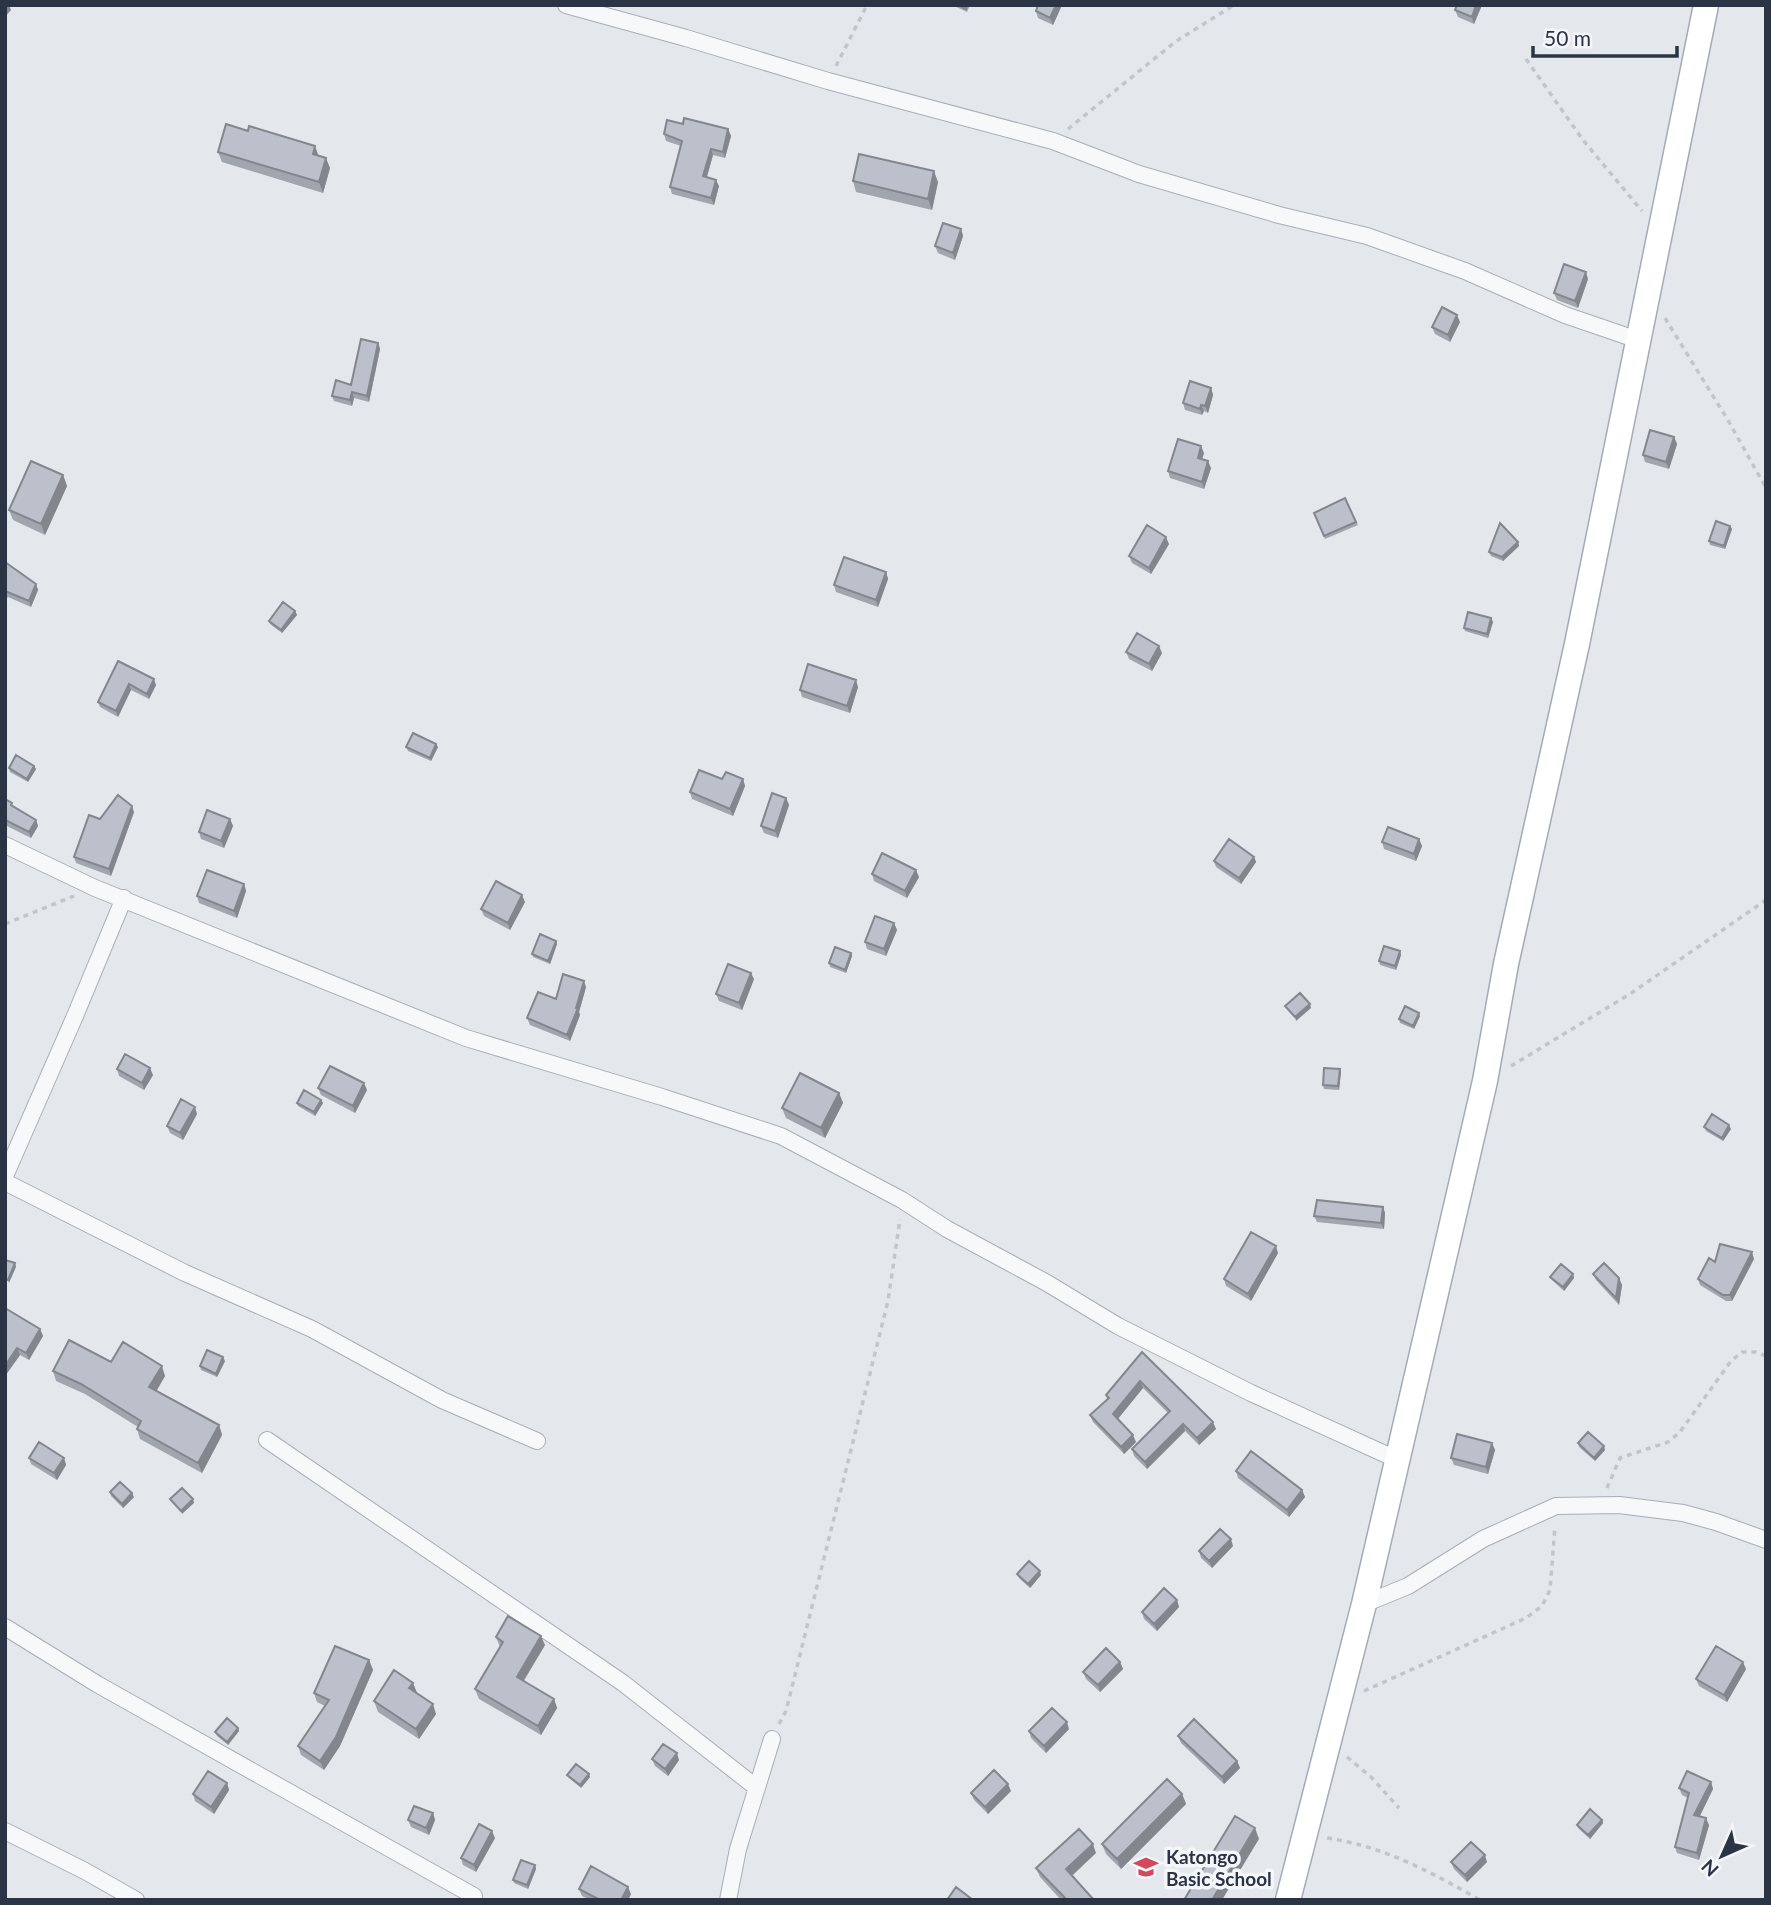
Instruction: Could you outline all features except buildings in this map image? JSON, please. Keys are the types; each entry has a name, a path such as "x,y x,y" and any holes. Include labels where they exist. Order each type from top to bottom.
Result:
{"main road":[{"path":"1288,1900 1364,1604 1485,1082 1506,964 1580,631 1706,5"}],"street":[{"path":"566,5 828,81 1053,142 1139,174 1279,215 1367,236 1465,271 1566,315 1638,340"},
{"path":"5,845 95,888 467,1038 781,1136 902,1200 947,1229 1047,1283 1118,1326 1251,1393 1398,1460"},
{"path":"5,1176 124,898"},
{"path":"5,1182 186,1273 312,1329 442,1400 537,1441"},
{"path":"267,1440 623,1683 757,1788"},
{"path":"1364,1604 1408,1586 1483,1539 1556,1506 1619,1505 1683,1513 1766,1540"},
{"path":"5,1627 97,1684 476,1899"},
{"path":"729,1900 738,1849 772,1739"},
{"path":"5,1831 136,1900"}],"path":[{"path":"828,81 867,5"},
{"path":"1053,142 1175,42 1234,5"},
{"path":"1526,59 1583,141 1659,231"},
{"path":"1648,292 1729,422 1766,488"},
{"path":"5,924 95,888"},
{"path":"1485,1082 1630,994 1766,901"},
{"path":"772,1739 786,1711 888,1301 902,1200"},
{"path":"1601,1506 1619,1458 1668,1442 1680,1432 1731,1361 1742,1352 1756,1352 1766,1356"},
{"path":"1337,1704 1526,1618 1542,1606 1550,1590 1556,1506"},
{"path":"1329,1742 1371,1777 1399,1808"},
{"path":"1304,1835 1355,1842 1412,1862 1480,1900"},
{"path":"1578,1900 1637,1900"}],"place":[{"name":"Katongo Basic School","path":"1146,1867"}]}
